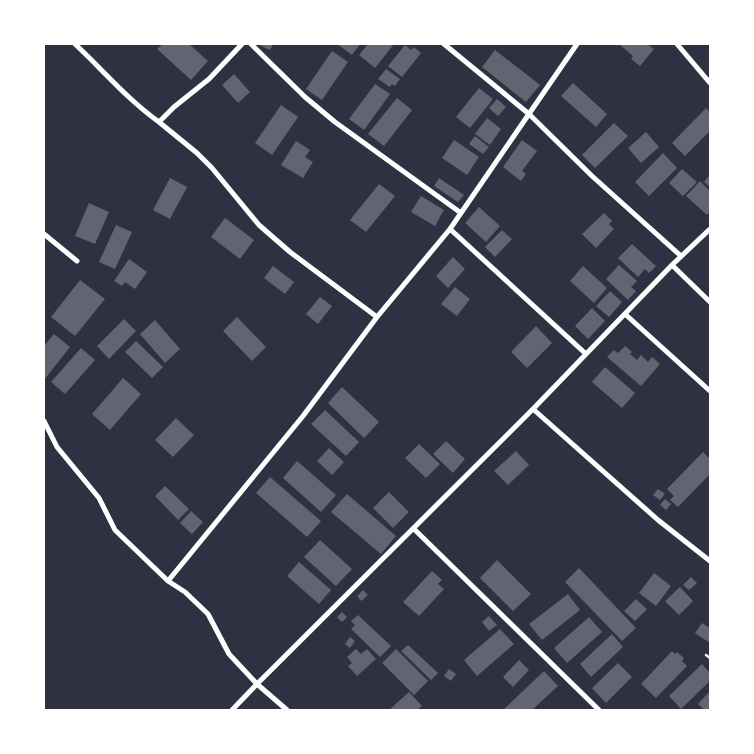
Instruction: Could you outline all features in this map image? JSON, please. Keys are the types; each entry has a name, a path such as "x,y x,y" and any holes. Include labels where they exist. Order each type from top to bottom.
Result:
{"street":[{"path":"75,44 143,111 197,152 259,225 290,252 376,318"},
{"path":"159,122 174,107 209,79 242,44"},
{"path":"251,44 305,97 335,122 461,213"},
{"path":"444,44 529,114 592,176 681,256"},
{"path":"168,581 302,416 376,318 450,228 577,44"},
{"path":"677,44 710,83"},
{"path":"450,228 586,354"},
{"path":"232,710 533,409 672,265 710,229"},
{"path":"44,234 77,261"},
{"path":"672,265 710,302"},
{"path":"625,314 710,392"},
{"path":"533,409 658,520 710,561"},
{"path":"44,421 57,447 99,498 115,530 168,581 185,592 208,614 229,654 257,684 287,710"},
{"path":"414,528 599,710"}],"lane":[{"path":"706,655 710,658"}],"building":[{"path":"163,44 189,44 208,61 191,80 157,49"},
{"path":"257,44 273,44 270,50"},
{"path":"337,44 360,44 352,55"},
{"path":"368,44 394,44 375,68 359,55"},
{"path":"619,44 647,44 654,49 640,66 631,59 633,56"},
{"path":"405,45 411,50 414,47 421,53 402,77 388,66"},
{"path":"495,50 540,85 526,102 482,67"},
{"path":"332,51 348,62 322,100 306,89"},
{"path":"386,69 400,79 395,86 392,84 390,87 378,79"},
{"path":"234,74 250,92 238,103 222,85"},
{"path":"573,83 607,114 596,127 561,96"},
{"path":"375,84 390,94 364,130 349,119"},
{"path":"479,88 493,99 470,128 456,117"},
{"path":"397,98 412,110 384,146 368,134"},
{"path":"497,99 506,107 498,116 489,108"},
{"path":"281,105 298,117 272,155 255,143"},
{"path":"706,108 710,112 710,131 685,156 672,143"},
{"path":"487,118 501,129 490,145 475,134"},
{"path":"614,123 628,136 595,168 582,155"},
{"path":"646,132 659,147 641,163 628,148"},
{"path":"475,136 489,147 483,154 469,144"},
{"path":"454,140 479,157 467,175 442,158"},
{"path":"522,140 537,151 522,171 526,174 521,181 503,167"},
{"path":"296,141 310,150 305,157 313,162 303,178 281,165"},
{"path":"663,153 677,168 649,196 635,182"},
{"path":"682,169 697,182 683,196 669,183"},
{"path":"710,175 710,187 704,182"},
{"path":"170,178 187,187 170,219 153,210"},
{"path":"439,178 464,195 458,202 434,186"},
{"path":"700,181 710,191 710,212 707,215 686,196"},
{"path":"379,184 395,196 366,232 350,220"},
{"path":"421,196 444,210 435,226 411,212"},
{"path":"89,203 109,212 95,244 75,236"},
{"path":"479,207 500,226 486,242 465,223"},
{"path":"604,213 612,221 609,224 614,229 596,248 582,234"},
{"path":"225,218 254,240 240,259 211,237"},
{"path":"116,225 132,232 115,269 99,262"},
{"path":"502,230 512,239 495,257 485,247"},
{"path":"632,244 656,266 649,273 645,269 638,277 618,258"},
{"path":"453,257 465,269 448,288 436,276"},
{"path":"129,259 147,272 135,289 125,282 122,286 114,281"},
{"path":"619,265 637,281 631,287 636,291 628,300 606,279"},
{"path":"273,266 294,282 285,294 264,278"},
{"path":"583,266 607,288 594,303 570,281"},
{"path":"80,280 105,299 75,336 51,317"},
{"path":"455,287 470,299 457,316 441,304"},
{"path":"610,291 622,302 609,317 596,306"},
{"path":"320,297 332,306 318,324 306,314"},
{"path":"592,308 605,321 588,339 575,326"},
{"path":"237,317 266,347 252,361 223,331"},
{"path":"124,319 136,331 109,359 97,346"},
{"path":"155,320 180,349 165,363 140,334"},
{"path":"536,326 552,343 527,368 511,352"},
{"path":"54,334 70,347 44,380 44,346"},
{"path":"136,341 163,367 152,378 125,352"},
{"path":"625,346 637,360 641,355 648,362 652,357 660,364 641,386 607,357 614,350 618,353"},
{"path":"81,348 95,360 65,394 51,382"},
{"path":"605,367 635,393 622,408 592,382"},
{"path":"123,378 141,394 110,430 92,414"},
{"path":"342,387 379,422 364,438 328,403"},
{"path":"325,410 359,442 346,456 311,424"},
{"path":"176,418 194,435 173,457 155,440"},
{"path":"446,441 465,459 453,473 433,454"},
{"path":"419,444 440,464 426,478 405,458"},
{"path":"329,448 344,462 332,475 317,461"},
{"path":"516,451 529,465 508,485 494,471"},
{"path":"703,452 710,459 710,474 678,507 670,500 674,496 667,489"},
{"path":"297,461 336,495 321,512 283,478"},
{"path":"270,477 321,521 307,537 256,493"},
{"path":"165,486 189,509 178,520 155,496"},
{"path":"658,489 665,494 660,500 653,495"},
{"path":"389,492 409,512 393,528 373,508"},
{"path":"347,494 396,536 381,554 331,512"},
{"path":"665,499 671,504 666,510 660,505"},
{"path":"191,511 203,522 192,534 180,523"},
{"path":"320,540 352,569 336,586 304,557"},
{"path":"497,560 531,594 513,611 480,578"},
{"path":"299,562 331,590 319,604 287,576"},
{"path":"579,568 636,628 622,641 565,582"},
{"path":"432,571 442,580 438,584 444,589 419,616 403,602"},
{"path":"654,573 671,586 656,606 639,593"},
{"path":"691,577 697,583 689,590 683,585"},
{"path":"680,587 693,601 679,615 665,601"},
{"path":"363,590 368,595 361,601 357,596"},
{"path":"568,594 580,610 542,640 529,624"},
{"path":"636,599 647,609 635,621 624,611"},
{"path":"342,612 347,617 342,622 337,617"},
{"path":"358,615 391,646 380,657 351,629 355,625 351,621"},
{"path":"489,616 497,625 489,631 482,622"},
{"path":"589,617 602,632 567,663 554,648"},
{"path":"702,623 710,628 710,643 695,633"},
{"path":"500,629 514,644 477,676 464,660"},
{"path":"612,634 623,647 591,677 580,664"},
{"path":"350,637 355,641 350,648 345,644"},
{"path":"408,645 438,673 431,680 401,651"},
{"path":"356,649 361,654 367,649 376,659 357,676 348,666 352,663 347,657"},
{"path":"396,649 428,681 414,695 382,663"},
{"path":"672,651 675,654 677,652 684,658 682,661 687,666 656,698 641,684"},
{"path":"519,660 529,670 513,687 503,677"},
{"path":"618,663 632,677 606,703 592,688"},
{"path":"702,664 710,673 710,681 681,709 669,696"},
{"path":"449,669 456,674 451,681 444,676"},
{"path":"544,671 558,686 532,710 503,710"},
{"path":"710,691 710,710 704,710 698,704"},
{"path":"409,692 422,706 417,710 389,710"}]}
